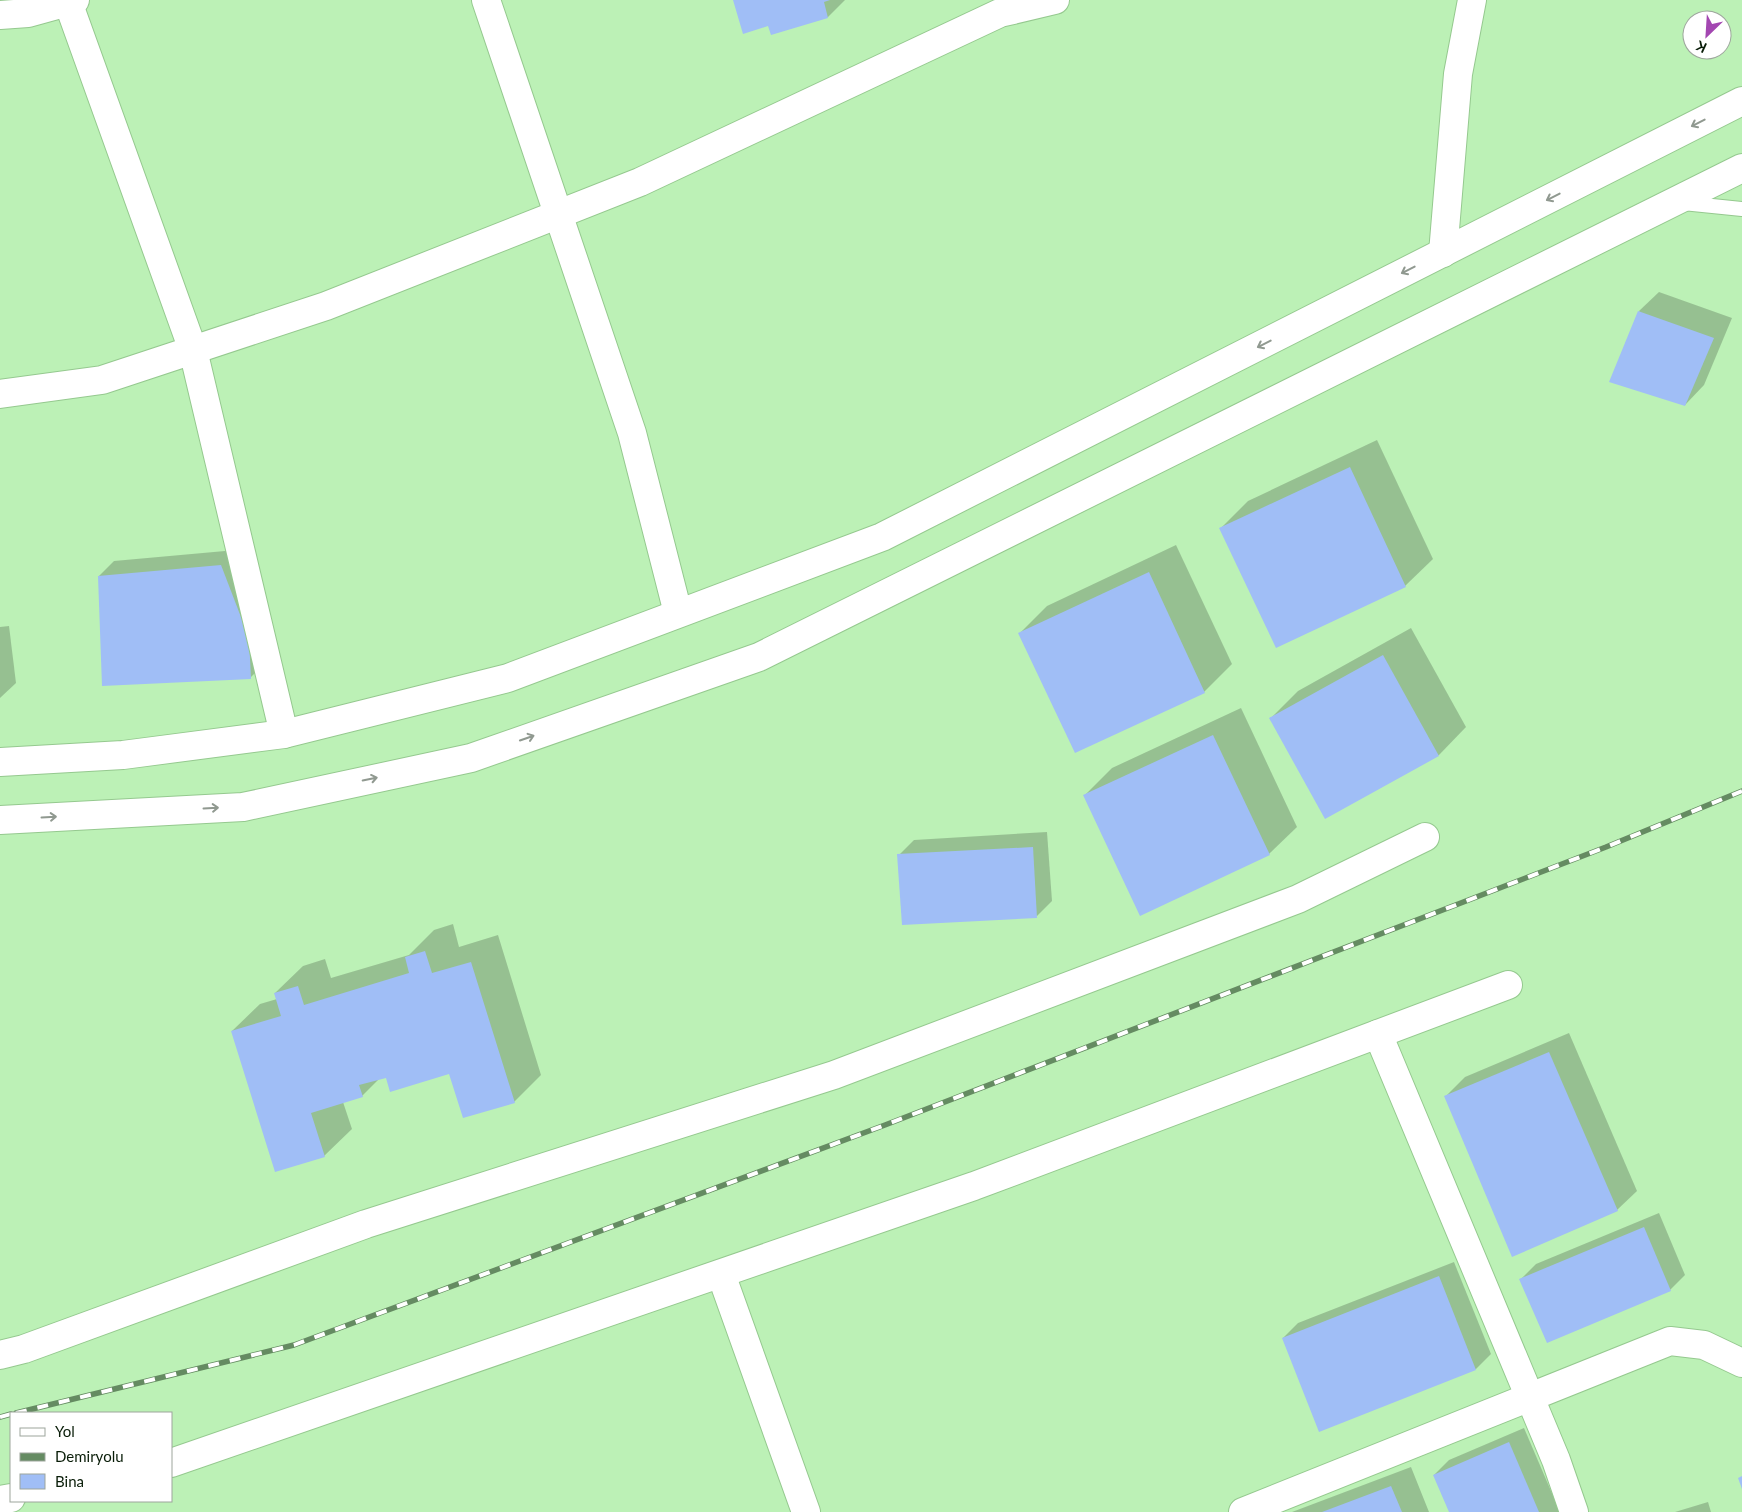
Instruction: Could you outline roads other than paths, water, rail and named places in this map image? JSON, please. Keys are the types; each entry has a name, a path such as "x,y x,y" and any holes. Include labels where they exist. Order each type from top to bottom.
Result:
{"street":[{"path":"486,0 632,433 678,613"},
{"path":"1443,253 1458,74 1472,0"},
{"path":"0,15 28,13 72,1 193,350 284,734"},
{"path":"0,394 102,380 326,306 640,182 1000,13 1051,1"},
{"path":"0,762 123,755 284,734 508,678 882,537 1742,101"},
{"path":"0,820 243,807 471,758 759,657 1742,168"},
{"path":"0,1356 24,1349 366,1224 834,1074 1298,899 1425,837"},
{"path":"172,1463 974,1186 1508,985"},
{"path":"1378,1034 1556,1460 1574,1512"},
{"path":"721,1274 806,1512"},
{"path":"1243,1512 1670,1340 1704,1345 1742,1363"}],"lane":[{"path":"1674,202 1742,209"}],"railway":[{"path":"20,1412 294,1345 885,1125 1606,847 1742,791"},
{"path":"0,1417 10,1414"}]}
